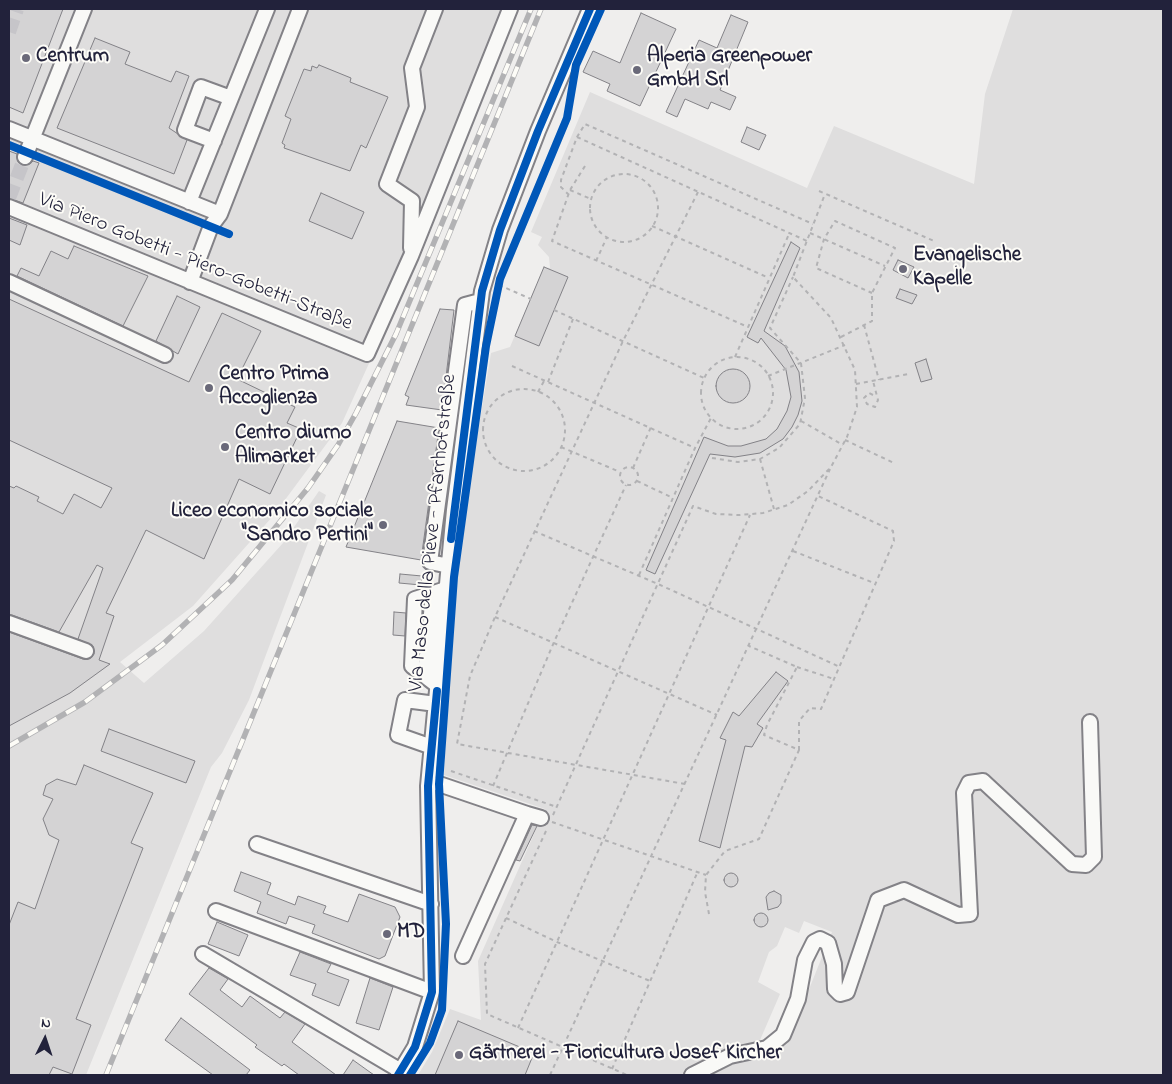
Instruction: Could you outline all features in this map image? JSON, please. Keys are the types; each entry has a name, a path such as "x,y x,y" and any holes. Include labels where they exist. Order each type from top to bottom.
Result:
{"street":[{"path":"25,158 84,9"},
{"path":"189,202 267,9"},
{"path":"190,282 211,226 220,214 300,9"},
{"path":"411,256 412,202 387,184 417,107 412,68 435,9"},
{"path":"411,256 510,9"},
{"name":"Via Maso della Pieve - Pfarrhofstraße","path":"399,1073 415,1048 432,992 428,786 438,686 440,591 449,566 469,429 480,301 504,221 538,131 590,9"},
{"path":"214,140 185,130 201,87 231,98"},
{"path":"9,129 220,214"},
{"path":"9,198 9,207"},
{"name":"Via Piero Gobetti - Piero-Gobetti-Straße","path":"9,207 367,354 411,256"},
{"path":"9,282 165,356"},
{"path":"449,566 430,562 465,305 480,301"},
{"path":"449,423 469,429"},
{"path":"438,686 412,666 415,599 440,591"},
{"path":"9,622 86,652"},
{"path":"432,747 398,735 405,700 436,704"},
{"path":"692,1075 730,1056 768,1048 783,1035 798,999 805,960 814,942 820,939 828,943 834,964 835,989 840,994 847,992 878,900 904,890 958,915 970,914 964,793 969,783 983,781 1072,864 1086,864 1094,857 1090,722"},
{"path":"439,784 539,818 463,956"},
{"path":"256,844 431,904"},
{"path":"216,911 432,992"},
{"path":"203,954 399,1073"}],"path":[{"path":"569,195 561,187 561,180 577,137 585,124 813,224"},
{"path":"577,137 807,241"},
{"path":"585,166 570,190 552,241 748,327"},
{"path":"622,174 633,175 647,183 656,196 657,211 652,226 636,239 627,241 607,237 598,230 593,221 591,199 602,181 622,174"},
{"path":"570,190 591,199"},
{"path":"819,191 934,241"},
{"path":"685,784 457,744 470,676 495,617 623,341 653,286 698,192"},
{"path":"712,458 738,462 760,459 771,454 786,442 801,421 806,398 801,363 770,328 825,194"},
{"path":"841,337 872,321 872,293 896,248 835,221 824,239 816,268 872,293"},
{"path":"652,226 770,278"},
{"path":"810,232 885,266"},
{"path":"736,357 789,234"},
{"path":"596,261 607,237"},
{"path":"550,1075 831,467 843,445 857,407 856,370 832,318 792,277"},
{"path":"496,298 500,282 531,299"},
{"path":"554,310 704,378"},
{"path":"548,382 573,319"},
{"path":"864,325 879,380"},
{"path":"768,376 845,346"},
{"path":"736,357 754,362 768,376 772,386 773,398 770,409 758,422 743,429 731,429 720,425 711,418 701,399 704,378 717,363 736,357"},
{"path":"512,366 595,401 696,448"},
{"path":"856,384 908,374"},
{"path":"538,392 545,380"},
{"path":"873,381 878,400 875,407 867,404 864,398 869,393 873,396"},
{"path":"525,389 538,392 550,398 559,409 564,421 565,434 562,447 554,458 544,466 531,471 518,471 505,466 494,458 486,447 483,434 484,420 494,402 511,391 525,389"},
{"path":"469,429 477,413"},
{"path":"639,576 711,418"},
{"path":"801,421 843,445"},
{"path":"633,468 650,427"},
{"path":"845,440 894,464"},
{"path":"562,447 620,472"},
{"path":"760,459 774,509"},
{"path":"620,472 627,467 633,468 637,472 636,481"},
{"path":"627,1075 486,1014 485,964 506,918 539,818 556,807 693,506 716,514 750,514 774,509 788,505 808,491 831,467"},
{"path":"620,472 620,478 626,485"},
{"path":"636,481 674,498"},
{"path":"626,485 636,481"},
{"path":"493,786 554,642 626,485"},
{"path":"708,914 705,892 706,875 725,851 759,839 798,750 799,721 810,708 821,709 874,583 894,541 893,530 818,496"},
{"path":"518,1028 750,514"},
{"path":"534,531 658,584 840,667"},
{"path":"793,551 874,583"},
{"path":"495,617 619,670 668,695 717,715"},
{"path":"749,646 834,679"},
{"path":"797,666 767,725 764,735 798,750"},
{"path":"451,772 556,807"},
{"path":"539,818 604,838 706,875"},
{"path":"612,1068 698,871"},
{"path":"506,918 557,942 650,981"}],"shaded area":[{"path":"9,9 518,9 433,222 342,423 273,516 193,606 120,662 144,683 204,631 283,543 319,491 326,495 249,700 222,753 211,767 86,1075 9,1075"},
{"path":"1013,9 1163,9 1163,1075 418,1075 432,1052 450,1009 481,1020 478,961 545,809 444,775 454,577 491,353 510,347 544,267 550,268 549,257 538,245 542,237 531,232 590,92 807,188 834,126 974,184 985,94","holes":["804,921 832,932 787,1044 757,1047 780,994 758,982 769,952 777,946 785,927 799,933"]}],"building":[{"name":"Centrum","path":"9,9 63,9 23,113 9,107"},
{"name":"Alperia Greenpower GmbH Srl","path":"641,13 676,29 640,106 607,91 610,84 583,72 593,51 620,63"},
{"path":"731,15 748,22 720,90 736,97 730,110 711,102 708,109 685,99 677,117 666,112 699,40 717,48"},
{"path":"95,38 130,52 125,64 171,82 176,71 189,76 169,128 187,140 174,174 57,128"},
{"path":"319,65 351,78 350,82 388,97 366,148 361,145 350,171 284,148 285,145 282,143 291,119 285,116 304,69 311,71 312,66 317,68"},
{"path":"747,127 766,135 759,150 741,142"},
{"path":"9,151 17,154 18,162 22,165 30,164 33,161 39,163 23,203 9,198"},
{"path":"321,193 364,212 352,239 309,221"},
{"path":"9,218 27,225 20,245 9,240"},
{"path":"791,242 800,248 764,331 785,346 799,372 802,401 798,415 783,439 760,453 735,457 710,454 655,574 646,570 704,437 728,446 741,446 766,439 777,429 787,411 791,397 786,370 761,338 758,343 747,337"},
{"path":"74,246 148,276 123,326 17,276 21,268 39,276 51,251 68,259"},
{"name":"Evangelische Kapelle","path":"898,260 914,267 908,278 893,270"},
{"path":"544,267 568,277 539,346 515,336"},
{"path":"900,289 917,295 912,304 896,298"},
{"path":"177,296 200,307 178,354 156,341"},
{"path":"9,299 189,382 222,313 261,331 237,379 295,407 287,423 301,429 270,494 239,479 204,559 146,530 106,613 114,616 99,660 110,664 70,693 9,726 9,632 83,659 91,658 94,654 93,646 78,639 103,568 97,565 59,632 9,614 9,486 14,488 16,486 39,497 37,501 63,514 74,494 101,508 112,488 9,440"},
{"path":"440,309 454,310 442,410 406,405 409,397 405,395"},
{"path":"926,359 932,379 921,382 915,363"},
{"path":"733,369 745,374 750,386 745,398 733,403 721,398 716,386 721,374"},
{"path":"397,421 439,428 421,560 346,547"},
{"path":"400,574 422,576 421,585 399,583"},
{"path":"394,612 406,613 405,636 393,635"},
{"path":"776,672 788,681 757,724 763,728 752,747 745,746 720,848 699,841 726,740 720,738 733,712 739,716"},
{"path":"109,729 195,761 186,783 101,751"},
{"path":"84,765 153,793 131,843 143,848 76,1019 91,1025 72,1074 53,1067 49,1075 9,1075 9,925 18,902 35,909 59,840 49,835 43,819 53,799 43,795 46,785 57,779 76,785"},
{"path":"532,825 537,826 520,861 516,860"},
{"path":"241,872 271,883 267,894 295,905 298,896 326,906 323,913 348,922 359,894 395,907 400,917 385,956 379,959 312,933 315,925 289,916 286,924 257,913 261,902 234,891"},
{"path":"728,873 734,873 738,880 734,887 728,887 724,883 724,877"},
{"path":"774,891 781,895 781,903 778,907 768,910 766,897"},
{"path":"758,913 764,913 768,920 764,927 758,927 754,923 754,917"},
{"path":"217,922 248,935 239,956 208,944"},
{"path":"300,952 331,964 327,972 349,980 339,1006 312,995 316,984 290,975"},
{"path":"209,968 228,979 220,990 242,1007 250,996 280,1018 285,1012 305,1024 292,1042 336,1075 299,1075 284,1064 282,1066 255,1047 257,1045 189,994"},
{"path":"370,978 393,987 379,1030 356,1023"},
{"path":"181,1018 250,1070 246,1075 213,1075 165,1040"},
{"path":"458,1021 534,1053 525,1075 435,1075"},
{"path":"353,1060 374,1075 343,1075"}],"tunnel":[{"path":"9,32 17,9"},
{"path":"9,198 25,157"}],"railway":[{"path":"9,746 85,702 162,645 232,580 308,488 338,445 396,334 531,9"},
{"path":"106,1075 541,9"}],"cycle path":[{"path":"451,539 482,291 500,230 538,131 590,9"},
{"path":"410,1075 430,1043 442,1010 446,924 439,784 454,577 486,346 500,279 567,118 576,65 601,9"},
{"path":"9,145 229,234"},
{"path":"398,1075 415,1047 432,992 428,786 437,691"}],"place":[{"name":"Centrum","path":"26,58"},
{"name":"Alperia Greenpower GmbH Srl","path":"637,70"},
{"name":"Evangelische Kapelle","path":"903,269"},
{"name":"Centro Prima Accoglienza","path":"209,388"},
{"name":"Centro diurno Alimarket","path":"225,447"},
{"name":"Liceo economico sociale \"Sandro Pertini\"","path":"383,525"},
{"name":"MD","path":"387,934"},
{"name":"Gärtnerei - Fioricultura Josef Kircher","path":"459,1055"}]}
